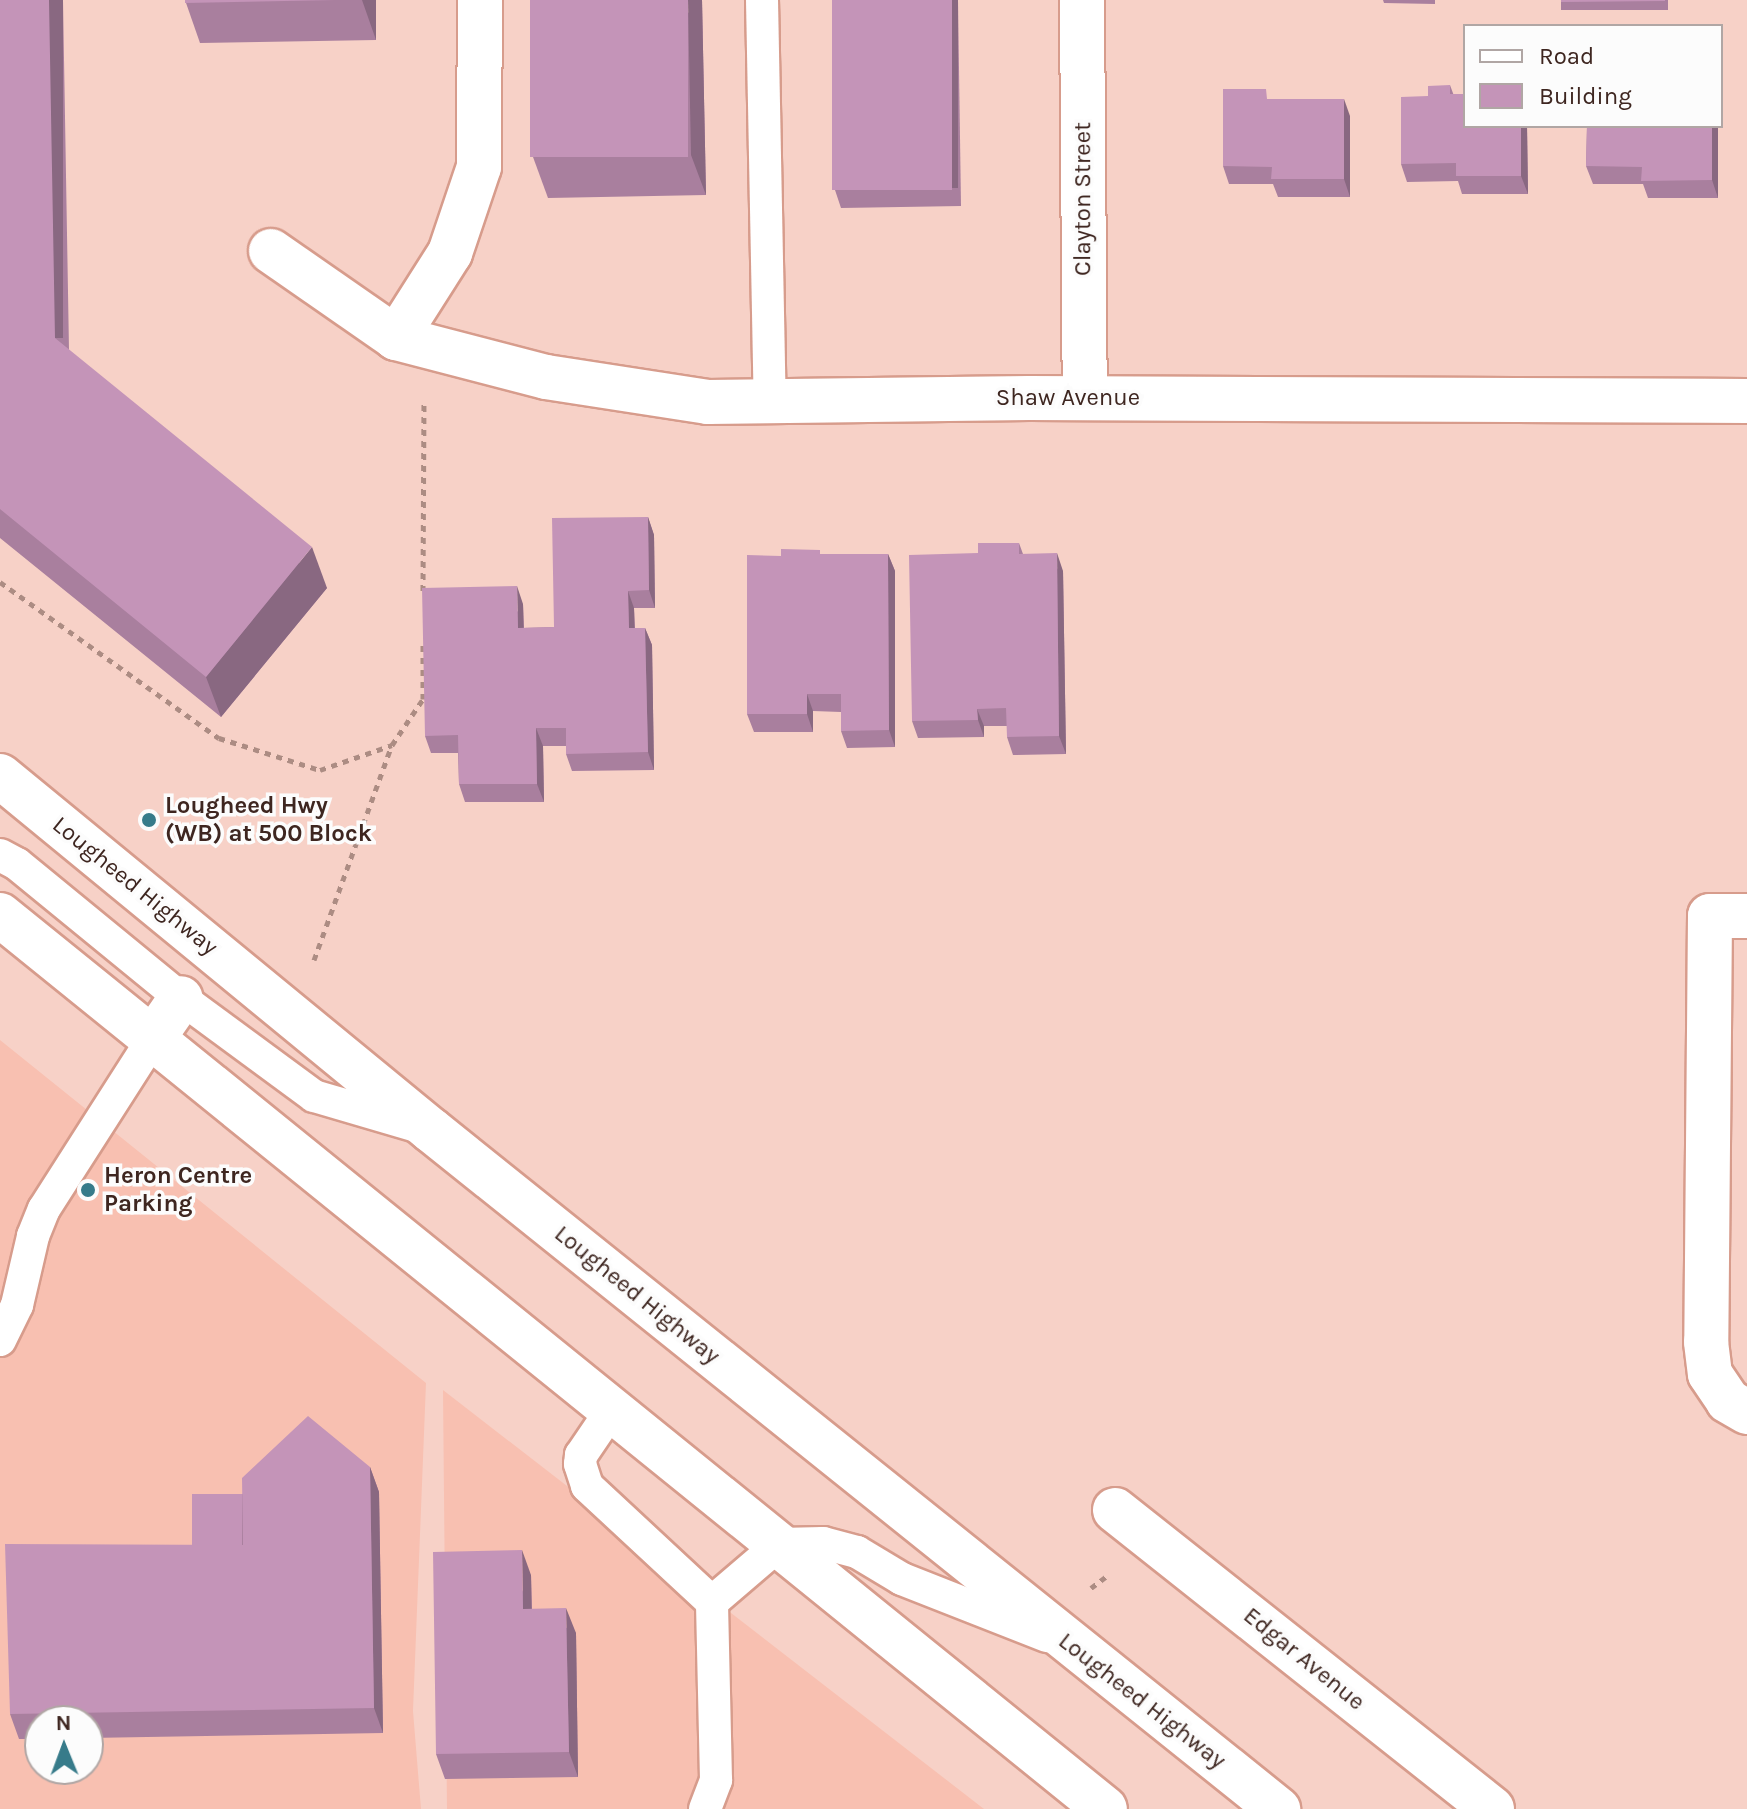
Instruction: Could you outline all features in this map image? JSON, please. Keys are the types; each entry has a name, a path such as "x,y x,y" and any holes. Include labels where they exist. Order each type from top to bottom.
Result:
{"street":[{"path":"412,342 450,253 479,167 480,0"},
{"name":"Clayton Street","path":"1082,0 1085,398"},
{"name":"Shaw Avenue","path":"271,251 412,342 546,377 708,402 1085,398 1747,401"},
{"name":"Lougheed Highway","path":"0,776 431,1130 1069,1645 1278,1809"},
{"path":"0,915 1105,1809"},
{"path":"1747,916 1710,916 1706,1342 1710,1374 1728,1401 1747,1412"},
{"path":"154,1037 181,998"},
{"name":"Edgar Avenue","path":"1115,1510 1492,1809"}],"lane":[{"path":"762,0 770,401"},
{"path":"0,855 17,864 181,998 314,1096 431,1130"},
{"path":"0,1340 17,1305 33,1236 44,1209 154,1037"},
{"path":"613,1408 581,1455 580,1464 587,1486 712,1602 716,1780 705,1809"},
{"path":"712,1602 780,1544 823,1543 857,1552 902,1579 1069,1645"}],"path":[{"path":"412,342 423,409 423,607"},
{"path":"0,582 219,738 320,770 392,745"},
{"path":"287,1010 316,956 392,745 423,699 423,637"}],"shaded area":[{"path":"0,1040 426,1383 413,1711 421,1809 0,1809"},
{"path":"443,1390 984,1809 447,1809"}],"building":[{"path":"0,0 49,0 55,338 312,547 206,677 0,509"},
{"path":"185,0 335,0 185,3"},
{"path":"530,0 688,0 688,157 530,157"},
{"path":"832,0 952,0 952,190 832,190"},
{"path":"1665,0 1665,1 1561,2"},
{"path":"1450,85 1450,94 1463,94 1463,128 1521,128 1521,176 1456,176 1456,163 1401,164 1401,97 1428,96 1428,86"},
{"path":"1223,89 1266,89 1267,99 1344,99 1344,179 1271,179 1272,167 1223,166"},
{"path":"1587,128 1712,128 1712,180 1641,181 1642,167 1586,166"},
{"path":"648,517 649,590 628,591 629,628 645,628 648,752 566,754 566,728 536,728 537,784 459,784 458,735 425,736 422,588 517,586 518,628 554,627 552,518"},
{"path":"978,543 1019,543 1019,554 1057,553 1059,736 1007,737 1006,708 977,709 978,720 912,721 909,555 978,553"},
{"path":"781,549 820,550 820,554 888,554 889,730 841,731 841,694 807,694 807,714 747,714 747,555 781,556"},
{"path":"308,1416 370,1467 374,1708 104,1712 104,1705 24,1705 24,1714 10,1714 5,1544 243,1545 242,1478"},
{"path":"192,1494 242,1494 242,1545 192,1545"},
{"path":"522,1550 523,1609 566,1608 569,1752 436,1754 433,1552"}],"place":[{"name":"Lougheed Hwy (WB) at 500 Block","path":"149,820"},
{"name":"Heron Centre Parking","path":"88,1190"}]}
